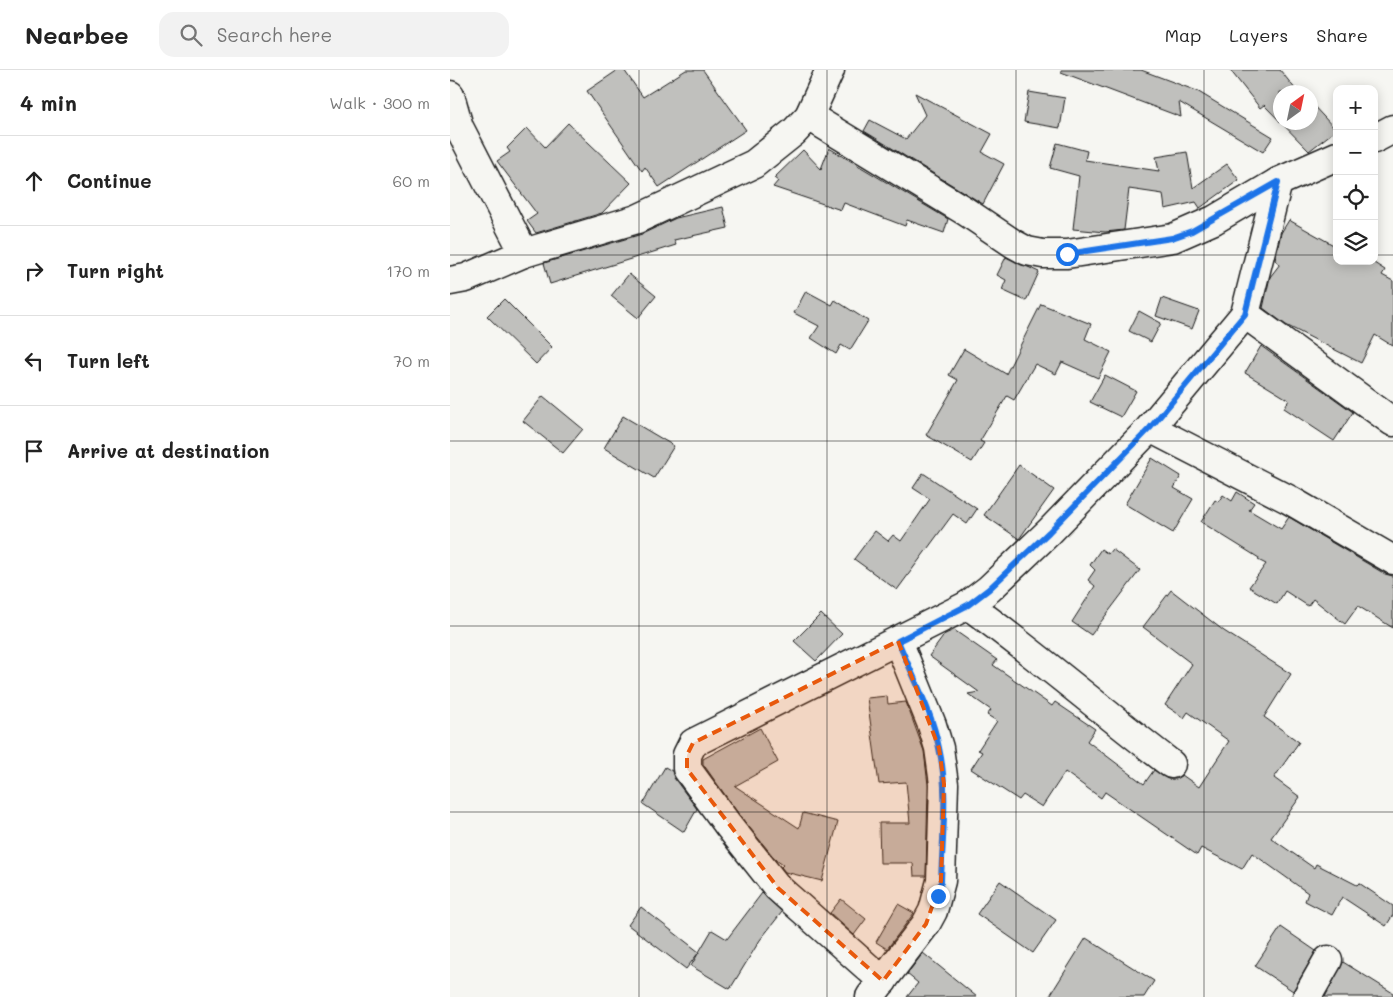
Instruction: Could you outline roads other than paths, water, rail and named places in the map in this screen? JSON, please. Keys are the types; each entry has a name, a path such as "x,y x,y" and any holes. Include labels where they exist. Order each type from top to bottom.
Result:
{"street":[{"path":"450,281 466,278 524,253 637,219 754,164 794,132 809,116 830,70"},
{"path":"450,95 459,127 524,253"},
{"path":"809,116 965,211 1014,244 1026,250 1043,254 1067,254 1172,238 1214,220 1278,182 1333,158"},
{"path":"1378,136 1393,129"},
{"path":"898,641 940,748 944,784 941,882 933,911 926,924 876,989 778,888 687,769 686,755 693,743 968,605 989,589 1049,532 1150,428 1245,314 1278,182"},
{"path":"1245,314 1393,422"},
{"path":"1150,428 1288,499 1393,560"},
{"path":"968,605 1023,646 1171,764"},
{"path":"1307,997 1328,960"}]}
